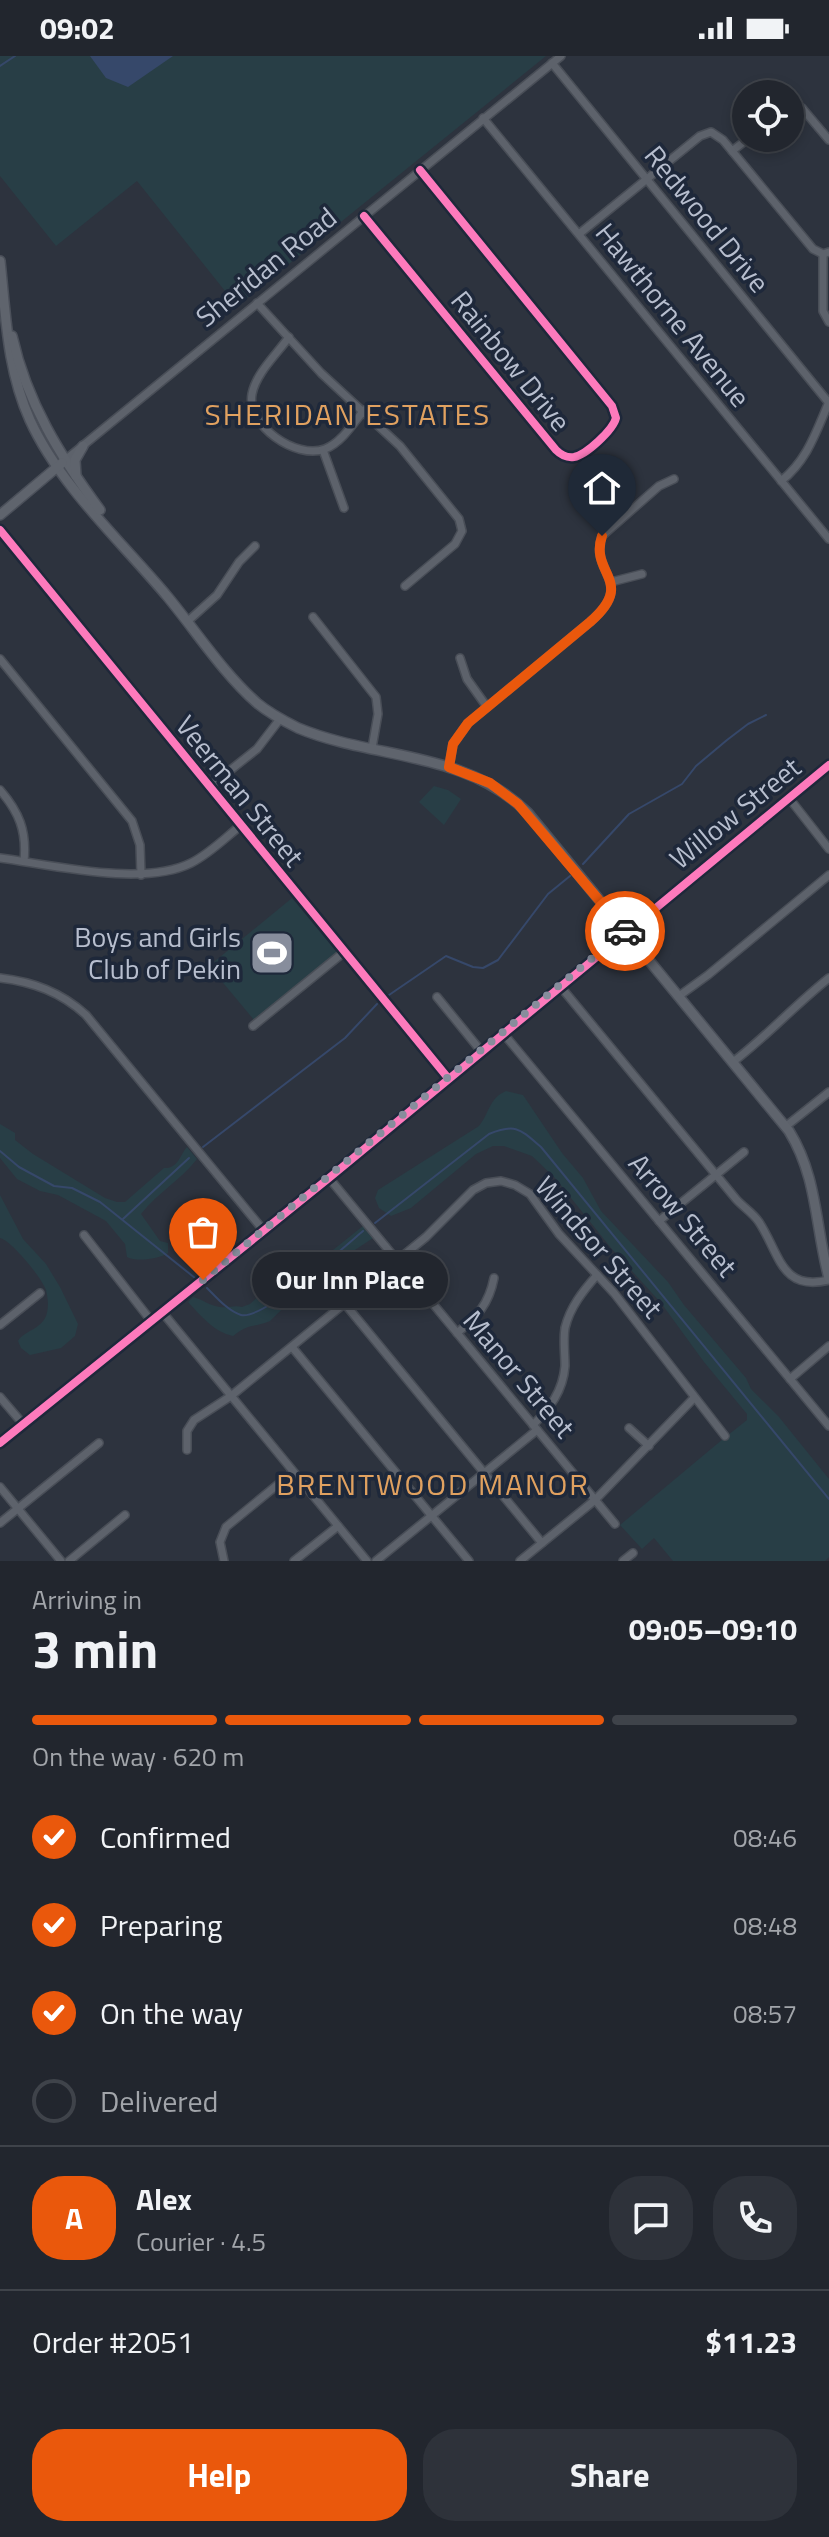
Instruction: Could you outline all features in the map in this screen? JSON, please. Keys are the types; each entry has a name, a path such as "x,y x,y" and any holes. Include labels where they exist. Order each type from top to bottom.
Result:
{"main road":[{"path":"0,261 3,294 25,383 49,445 135,558 243,689 280,719 310,732 449,767 490,783 518,804 626,931 796,1143 809,1172 829,1279"},
{"path":"49,445 67,449 83,446"},
{"path":"49,445 40,482 73,480"},
{"path":"73,480 75,460 83,446"},
{"name":"Sheridan Road","path":"0,515 61,464"}],"street":[{"name":"Sheridan Road","path":"61,464 561,56"},
{"name":"Redwood Drive","path":"552,63 829,402"},
{"path":"804,110 829,140"},
{"name":"Hawthorne Avenue","path":"483,118 829,539"},
{"path":"579,234 700,136 711,132 732,151"},
{"path":"733,152 809,245 826,253 823,307 829,322"},
{"name":"Rainbow Drive","path":"364,216 556,450 564,456 575,457 609,431 616,414 604,395 420,170"},
{"path":"257,303 321,373 405,451 461,524 461,535 455,544 405,586"},
{"path":"289,337 256,383 251,398 253,410 261,423 289,446 304,452 323,450 340,438 364,410"},
{"path":"781,481 796,469 805,456 829,402"},
{"path":"323,450 344,508"},
{"path":"449,767 458,735 601,612 609,601 611,582 600,553 602,536 659,486 674,479"},
{"name":"Veerman Street","path":"0,530 448,1078"},
{"path":"188,621 217,595 239,562 255,546"},
{"path":"611,582 642,574"},
{"path":"313,617 376,697 378,714 372,748"},
{"path":"460,658 467,679 487,707"},
{"path":"0,659 125,811 138,835 141,875"},
{"path":"209,787 257,749 280,719"},
{"name":"Willow Street","path":"0,1443 329,1178 829,765"},
{"path":"0,790 22,825 24,861"},
{"path":"789,798 829,849"},
{"path":"0,858 141,875 166,872 192,863 240,826"},
{"path":"679,996 829,875"},
{"path":"253,1026 344,952"},
{"path":"0,978 48,990 86,1015 264,1231"},
{"path":"733,1062 829,978"},
{"path":"560,986 715,1175 756,1218 789,1274 807,1284 829,1279"},
{"path":"437,997 481,1051"},
{"name":"Arrow Street","path":"503,1033 829,1426"},
{"path":"785,1127 829,1092"},
{"path":"659,1221 744,1152"},
{"name":"Manor Street","path":"329,1178 615,1524"},
{"name":"Windsor Street","path":"187,1450 187,1431 191,1423 231,1396 437,1228 473,1190 486,1183 501,1181 530,1194 559,1234 614,1293 725,1436"},
{"path":"84,1235 152,1322"},
{"path":"376,1561 535,1428 559,1391 568,1318 580,1295 597,1275"},
{"path":"457,1333 487,1303 494,1278"},
{"path":"0,1325 40,1293"},
{"path":"345,1304 542,1543"},
{"path":"163,1313 367,1561"},
{"path":"790,1379 829,1346"},
{"path":"292,1347 469,1561"},
{"path":"0,1397 23,1424"},
{"path":"520,1561 595,1500 694,1398"},
{"path":"629,1428 649,1446"},
{"path":"0,1523 99,1443"},
{"path":"224,1561 220,1542 226,1527 293,1472"},
{"path":"0,1487 61,1561"},
{"path":"69,1561 125,1515"},
{"path":"294,1561 338,1526"},
{"path":"623,1561 633,1553"}],"shaded area":[{"path":"0,56 546,56 237,306 137,181 56,246 0,176"},
{"path":"434,786 448,790 461,799 444,825 419,802"},
{"path":"292,898 337,952 254,1020 209,966"},
{"path":"506,1091 523,1095 583,1178 601,1211 668,1282 746,1378 751,1389 779,1417 829,1479 829,1557 825,1561 673,1561 654,1538 642,1549 620,1525 747,1420 747,1414 661,1303 611,1248 555,1178 532,1156 504,1146 493,1146 476,1154 411,1208 391,1216 379,1208 375,1198 378,1190 479,1126 493,1102"},
{"path":"0,1124 15,1133 15,1140 33,1154 105,1198 117,1202 125,1202 164,1168 176,1164 187,1147 197,1159 141,1214 160,1241 168,1243 168,1253 148,1259 127,1257 125,1244 106,1221 58,1195 40,1191 17,1179 0,1158"},
{"path":"0,1195 23,1239 46,1264 60,1287 78,1324 75,1336 61,1348 30,1355 18,1341 43,1321 48,1310 47,1296 43,1284 26,1260 0,1238"},
{"path":"363,1226 373,1238 316,1276 270,1321 247,1327 233,1336 214,1327 188,1302 193,1297 220,1307 250,1304 304,1255 333,1250"}],"water":[{"path":"90,56 173,56 128,87 106,78"}],"waterway":[{"path":"0,66 15,56"},
{"path":"583,864 629,814 682,784 696,766 727,740 766,715"},
{"path":"389,995 446,956 483,968 498,960 548,894 570,876"},
{"path":"203,1147 345,1038 377,1004"},
{"path":"375,1223 489,1134 506,1129 522,1132 541,1147 829,1499"},
{"path":"0,1151 19,1167 54,1186 72,1188 100,1202 195,1278"},
{"path":"123,1219 189,1158"},
{"path":"207,1288 231,1310 241,1315 251,1314 303,1281 363,1231"}],"cycle path":[{"path":"364,216 556,450 564,456 574,457 592,447 614,423 616,418 612,406 420,170"},
{"path":"0,530 448,1078"},
{"path":"0,1443 329,1178 829,765"}],"way so far":[{"path":"203,1280 625,931"}],"place":[{"name":"Boys and Girls Club of Pekin","path":"272,953"},
{"name":"Our Inn Place","path":"203,1280"}],"district":[{"name":"SHERIDAN ESTATES","path":"348,415"},
{"name":"BRENTWOOD MANOR","path":"433,1485"}],"route":[{"path":"602,536 599,550 611,582 607,605 468,723 453,744 449,767 490,783 528,813 625,931"}]}
